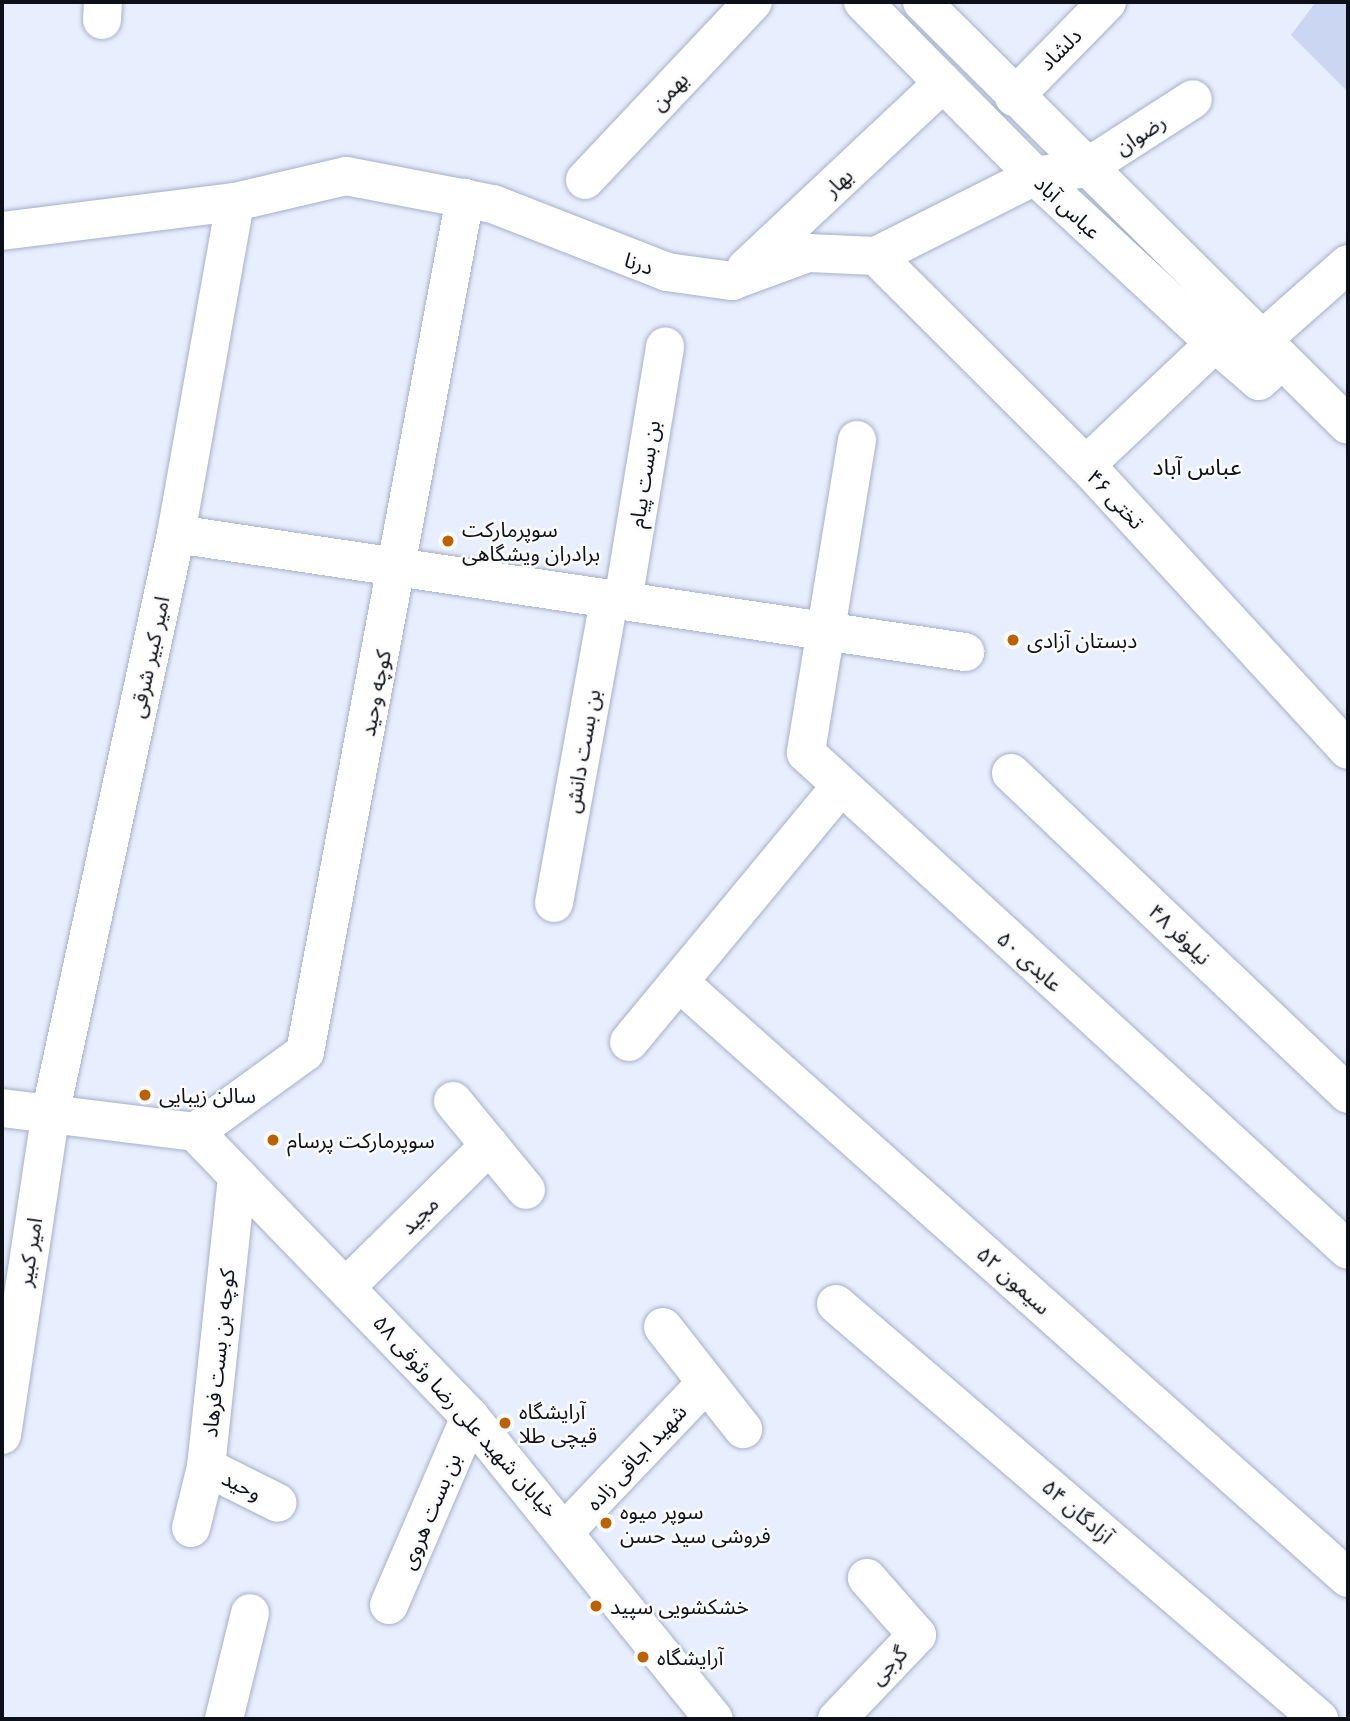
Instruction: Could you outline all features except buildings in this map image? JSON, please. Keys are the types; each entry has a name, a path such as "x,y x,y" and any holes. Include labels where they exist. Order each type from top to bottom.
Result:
{"street":[{"name":"بهمن","path":"585,180 753,2"},
{"name":"عباس آباد","path":"863,2 1035,176 1214,343 1259,381 1273,349"},
{"name":"عباس آباد","path":"922,2 1014,97 1348,425"},
{"name":"دلشاد","path":"1014,97 1107,2"},
{"name":"بهار","path":"732,281 943,83"},
{"name":"رضوان","path":"1086,168 1193,99"},
{"name":"درنا","path":"2,230 235,202 346,176 465,198 667,272 732,281 808,253 876,256 1035,176 1086,168"},
{"name":"کوچه وحید","path":"195,1132 305,1052 400,567 465,198"},
{"name":"امیر کبیر شرقی","path":"51,1110 176,534 235,202"},
{"name":"تختی ۴۶","path":"876,256 1086,465 1340,727"},
{"path":"1273,349 1348,264"},
{"path":"1086,465 1214,343"},
{"name":"بن بست پیام","path":"616,600 665,346"},
{"path":"828,632 857,440"},
{"path":"176,534 965,652"},
{"name":"بن بست دانش","path":"554,903 616,600"},
{"name":"عابدی ۵۰","path":"828,632 806,753 839,788 1348,1250"},
{"name":"نیلوفر ۴۸","path":"1011,773 1348,1094"},
{"path":"629,1042 839,788"},
{"name":"سیمون ۵۲","path":"679,982 1348,1578"},
{"path":"453,1101 526,1190"},
{"path":"2,1108 51,1110 195,1132"},
{"name":"امیر کبیر","path":"2,1435 51,1110"},
{"name":"خیابان شهید علی رضا وثوقی ۵۸","path":"195,1132 348,1285 470,1416 567,1529 714,1719"},
{"name":"مجید","path":"348,1285 490,1145"},
{"name":"کوچه بن بست فرهاد","path":"191,1528 206,1467 237,1176"},
{"name":"آزادگان ۵۴","path":"836,1304 1319,1719"},
{"path":"663,1327 705,1384 743,1429"},
{"name":"شهید اجاقی زاده","path":"567,1529 705,1384"},
{"name":"بن بست هروی","path":"389,1605 470,1416"},
{"name":"وحید","path":"206,1467 278,1503"},
{"name":"گرجی","path":"837,1719 917,1635 867,1578"},
{"path":"224,1719 250,1613"}],"shaded area":[{"path":"1348,2 1348,92 1291,35 1315,3"}],"place":[{"name":"سوپرمارکت برادران ویشگاهی","path":"448,541"},
{"name":"دبستان آزادی","path":"1013,640"},
{"name":"سالن زیبایی","path":"145,1095"},
{"name":"سوپرمارکت پرسام","path":"273,1140"},
{"name":"آرایشگاه قیچی طلا","path":"505,1423"},
{"name":"سوپر میوه فروشی سید حسن","path":"606,1523"},
{"name":"خشکشویی سپید","path":"596,1606"},
{"name":"آرایشگاه","path":"643,1657"}],"district":[{"name":"عباس آباد","path":"1197,466"}]}
